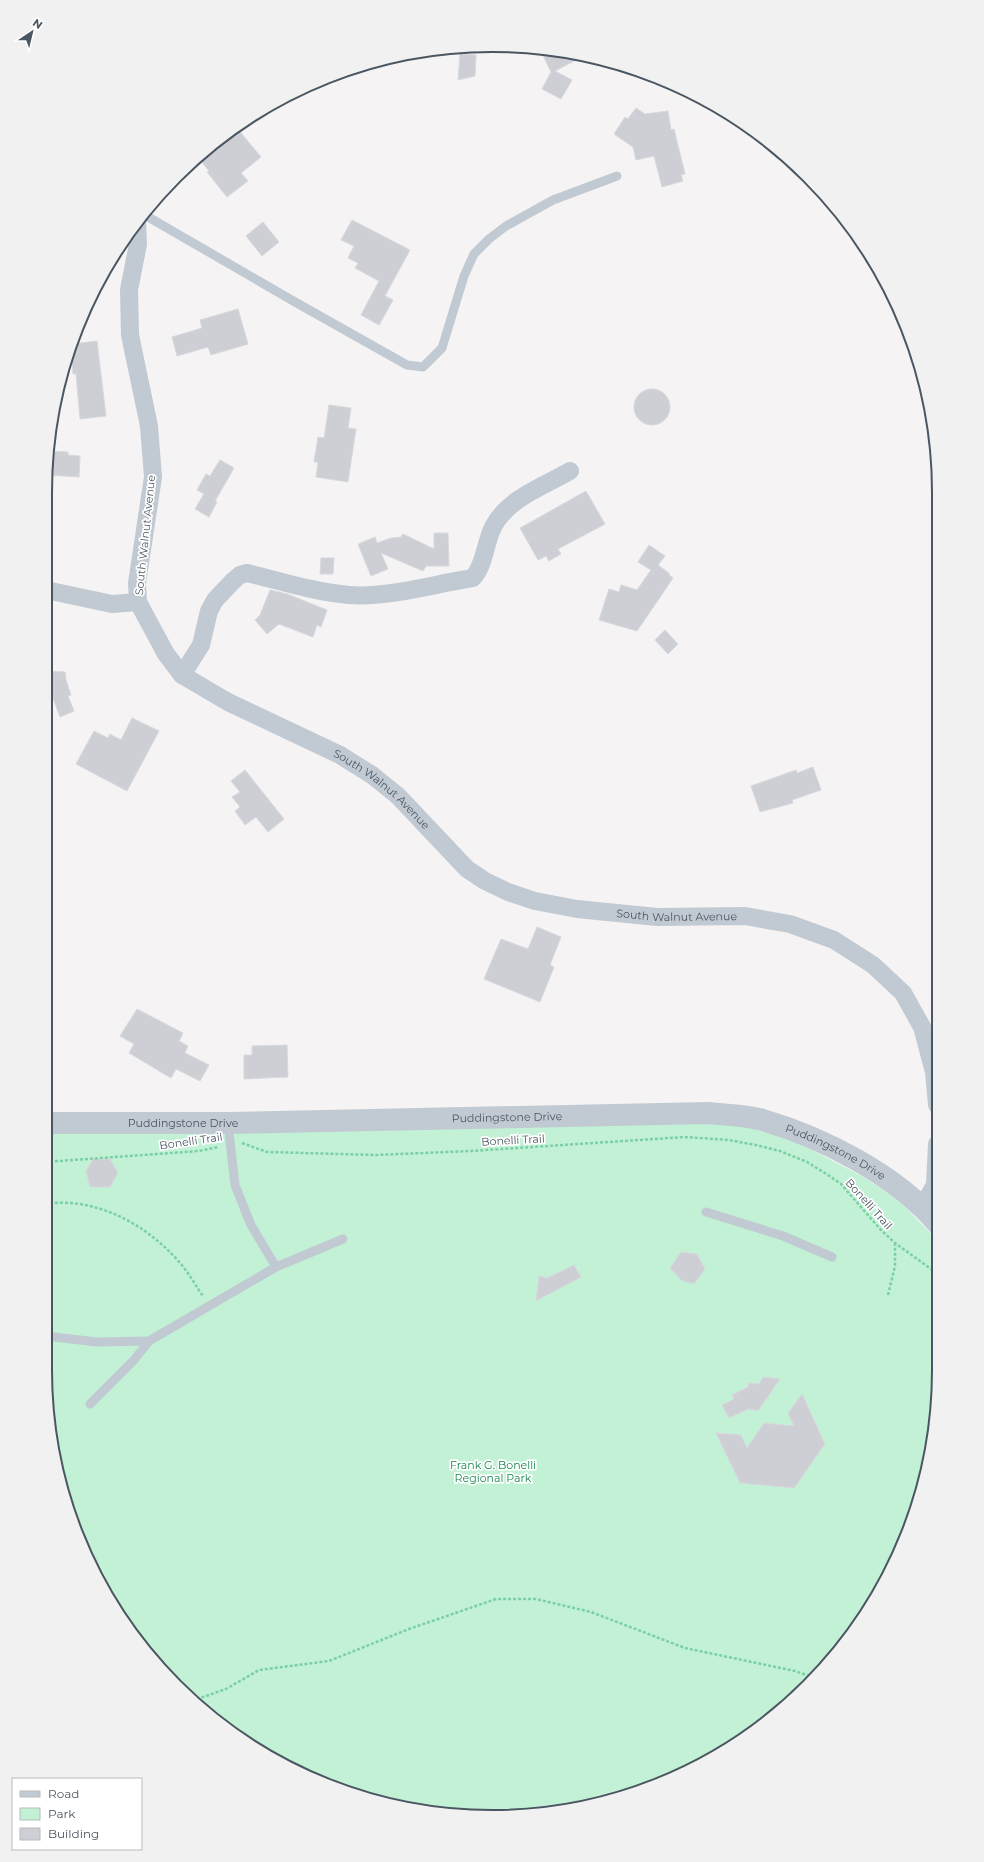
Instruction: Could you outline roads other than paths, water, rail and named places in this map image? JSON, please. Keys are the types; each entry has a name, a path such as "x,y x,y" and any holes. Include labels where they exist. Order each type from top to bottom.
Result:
{"street":[{"name":"South Walnut Avenue","path":"131,243 130,335 149,426 153,477 137,583 138,602 166,654 182,675 228,702 340,755 372,775 398,796 467,869 508,892 536,901 577,909 643,915 745,916 790,924 834,940 873,965 903,993 922,1027 932,1064"},
{"path":"182,675 201,645 209,611 215,600 240,575 247,573 307,588 350,595 399,592 473,578 478,572 493,527 502,513 516,501 570,472"},
{"path":"52,591 112,604 138,602"},
{"name":"Puddingstone Drive","path":"52,1124 228,1123 708,1113 762,1119 815,1140 858,1162 895,1184 923,1206 932,1217"},
{"path":"923,1206 932,1190"}],"lane":[{"path":"149,217 294,302 407,364 423,367 442,348 464,276 474,254 489,239 506,226 552,200 618,176"},
{"path":"228,1123 235,1185 251,1225 276,1267"},
{"path":"706,1212 783,1236 832,1257"},
{"path":"90,1404 134,1360 149,1341 276,1267 343,1239"},
{"path":"52,1337 97,1342 149,1341"}],"park label":[{"name":"Frank G. Bonelli Regional Park","path":"493,1471"}]}
